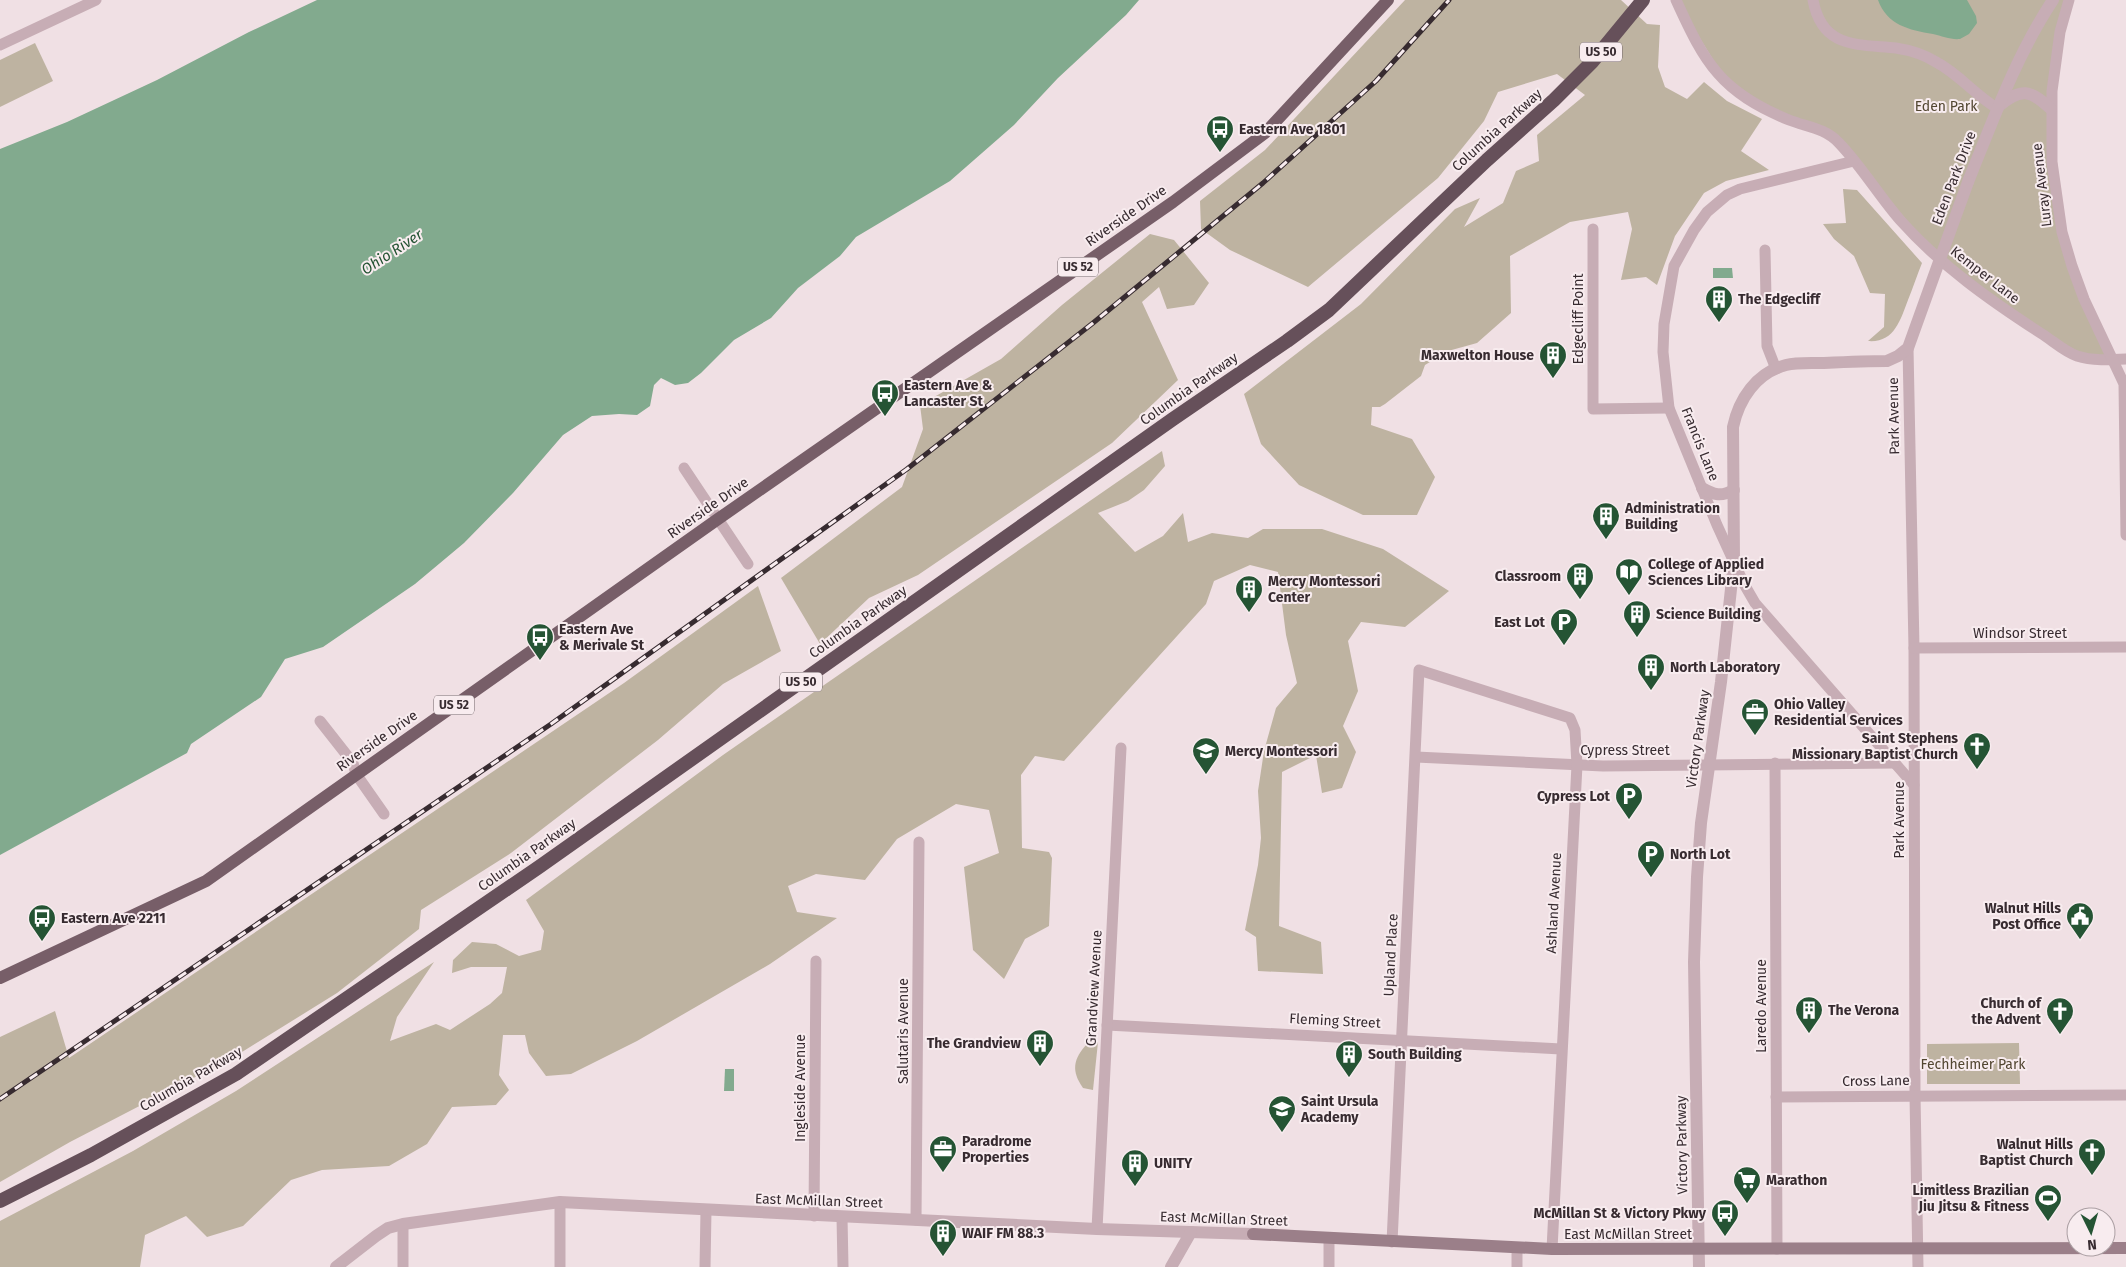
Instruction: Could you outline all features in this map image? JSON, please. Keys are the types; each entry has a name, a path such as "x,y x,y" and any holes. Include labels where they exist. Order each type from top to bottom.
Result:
{"highway":[{"name":"Columbia Parkway","path":"0,1201 91,1155 236,1074 539,867 1329,310 1555,99 1592,62 1643,0"}],"main road":[{"name":"Riverside Drive","path":"0,978 206,881 718,519 1167,206 1265,133 1388,0"},
{"name":"East McMillan Street","path":"1253,1234 1552,1249 2126,1248"}],"street":[{"path":"0,45 96,0"},
{"name":"Kemper Lane","path":"1676,0 1704,58 1730,87 1764,109 1827,133 1839,143 1902,222 1942,261 1972,286 2076,356 2095,360 2126,360"},
{"path":"1813,0 1821,23 1837,38 1848,44 1898,49 1936,62 1984,101 1997,108 2012,96 2020,93 2035,95 2051,109"},
{"name":"Eden Park Drive","path":"1940,259 1997,108 2035,28 2053,0"},
{"name":"Luray Avenue","path":"2069,0 2055,62 2051,109 2052,162 2062,232 2084,299 2112,360"},
{"name":"Francis Lane","path":"1854,161 1740,189 1716,202 1706,212 1694,230 1674,266 1664,324 1663,352 1669,408 1734,561 1755,603 1914,785"},
{"name":"Edgecliff Point","path":"1593,229 1593,409 1669,408"},
{"path":"1765,250 1766,346 1776,369"},
{"name":"Park Avenue","path":"1918,1267 1915,1095 1914,648 1908,348 1940,259"},
{"name":"Victory Parkway","path":"1699,1267 1694,941 1698,859 1721,682 1734,561 1733,427 1736,413 1749,389 1759,379 1787,364 1887,361 1898,356 1908,348"},
{"path":"2112,360 2122,377 2125,390 2126,535"},
{"path":"684,468 748,564"},
{"path":"1702,488 1716,495 1734,490"},
{"name":"Windsor Street","path":"1914,648 2126,648"},
{"name":"Upland Place","path":"1392,1242 1419,670"},
{"name":"Ashland Avenue","path":"1419,670 1570,718 1575,730 1576,765 1552,1249"},
{"path":"320,720 353,763 356,774 384,814"},
{"name":"Grandview Avenue","path":"1098,1229 1121,748"},
{"name":"Cypress Street","path":"1416,757 1576,765 1895,763"},
{"name":"Laredo Avenue","path":"1775,763 1777,1249"},
{"name":"Salutaris Avenue","path":"916,1220 919,842"},
{"name":"Ingleside Avenue","path":"814,1216 816,961"},
{"name":"Fleming Street","path":"1108,1026 1561,1049"},
{"name":"Cross Lane","path":"1776,1097 2126,1095"},
{"path":"560,1202 560,1267"},
{"name":"East McMillan Street","path":"336,1267 388,1228 403,1224 560,1202 814,1216 1253,1234"},
{"path":"705,1267 706,1211"},
{"path":"842,1217 843,1267"},
{"path":"403,1224 403,1267"},
{"path":"1171,1267 1191,1232"},
{"path":"1328,1267 1329,1238"},
{"path":"1516,1267 1517,1248"}],"green space":[{"path":"1405,0 1621,0 1647,24 1660,25 1658,67 1665,87 1687,99 1704,82 1727,101 1762,119 1741,151 1769,170 1726,181 1704,193 1675,236 1657,285 1646,277 1621,280 1632,229 1628,212 1570,222 1510,256 1511,313 1477,343 1448,351 1425,365 1421,376 1385,404 1380,407 1372,407 1371,425 1412,439 1435,477 1417,515 1363,515 1299,485 1261,444 1244,394 1361,304 1455,209 1480,198 1464,227 1503,203 1516,171 1539,161 1537,135 1585,95 1557,74 1498,92 1484,121 1438,178 1308,287 1230,250 1201,229 1200,201 1265,150"},
{"name":"Eden Park","path":"1676,0 2069,0 2052,91 2062,232 2111,360 2076,356 1942,261 1839,143 1730,87"},
{"path":"35,43 53,81 0,107 0,60"},
{"path":"1843,189 1857,190 1922,263 1899,323 1890,334 1877,341 1868,341 1884,327 1885,294 1870,293 1854,256 1834,239 1823,224 1846,223"},
{"path":"1150,234 1174,240 1209,283 1194,305 1167,309 1159,287 1142,302 1178,380 1112,443 918,575 869,598 820,644 781,578 902,487 923,429 920,405 1001,359 1062,305"},
{"path":"1162,451 1165,466 1144,490 1128,501 1098,513 1135,552 1163,536 1183,513 1188,542 1212,533 1248,538 1263,529 1322,529 1383,549 1449,591 1405,627 1361,622 1348,641 1358,691 1343,726 1356,752 1342,788 1322,793 1316,755 1282,772 1279,926 1321,942 1323,974 1258,971 1256,937 1245,930 1258,865 1261,838 1258,791 1264,751 1276,708 1297,683 1286,635 1278,572 1250,565 1214,581 1206,604 1064,761 1035,756 1021,775 1022,848 1049,852 1052,858 1049,926 1025,939 1004,979 973,950 964,867 999,853 989,810 956,804 897,839 865,880 816,874 788,886 797,912 837,918 770,964 637,1041 571,1074 546,1076 529,1053 525,1035 503,1035 499,1075 509,1090 496,1105 452,1107 427,1144 389,1166 322,1170 291,1180 243,1226 207,1237 186,1216 145,1235 140,1267 0,1267 0,1221 133,1151 236,1091 434,962 397,1017 390,1041 436,1024 450,1030 490,1004 502,993 507,967 471,967 452,973 453,960 472,942 496,944 519,956 541,950 544,931 526,900 723,755"},
{"path":"758,586 781,651 723,684 658,740 511,853 421,910 419,929 337,993 234,1057 70,1142 0,1182 0,1037 55,1011 69,1058 624,683"},
{"path":"1098,1042 1093,1090 1083,1088 1075,1071 1076,1060 1087,1044"},
{"name":"Fechheimer Park","path":"2019,1043 2020,1084 1927,1084 1927,1044"}],"water":[{"name":"Ohio River","path":"317,0 1139,0 1126,15 1058,78 1014,125 950,181 856,237 840,256 798,288 771,318 734,340 701,373 688,383 675,385 661,378 654,385 650,406 637,415 592,416 563,435 513,493 464,543 415,584 323,647 285,659 261,697 191,744 187,753 0,855 0,149 67,122 157,80 249,32"},
{"path":"1878,0 1967,0 1976,16 1977,23 1969,34 1960,39 1916,31 1893,21"},
{"path":"1713,268 1732,268 1733,278 1713,278"},
{"path":"725,1069 734,1069 734,1091 724,1091"}],"railway":[{"path":"0,1099 551,724 907,469 1093,323 1263,183 1376,81 1449,0"}],"place":[{"name":"Eastern Ave 1801","path":"1220,153"},
{"name":"The Edgecliff","path":"1719,323"},
{"name":"Maxwelton House","path":"1553,379"},
{"name":"Eastern Ave & Lancaster St","path":"885,417"},
{"name":"Administration Building","path":"1606,540"},
{"name":"College of Applied Sciences Library","path":"1629,596"},
{"name":"Classroom","path":"1580,600"},
{"name":"Mercy Montessori Center","path":"1249,613"},
{"name":"Science Building","path":"1637,638"},
{"name":"East Lot","path":"1564,646"},
{"name":"Eastern Ave & Merivale St","path":"540,661"},
{"name":"North Laboratory","path":"1651,691"},
{"name":"Ohio Valley Residential Services","path":"1755,736"},
{"name":"Saint Stephens Missionary Baptist Church","path":"1977,770"},
{"name":"Mercy Montessori","path":"1206,775"},
{"name":"Cypress Lot","path":"1629,820"},
{"name":"North Lot","path":"1651,878"},
{"name":"Walnut Hills Post Office","path":"2080,940"},
{"name":"Eastern Ave 2211","path":"42,942"},
{"name":"The Verona","path":"1809,1034"},
{"name":"Church of the Advent","path":"2060,1035"},
{"name":"The Grandview","path":"1040,1067"},
{"name":"South Building","path":"1349,1078"},
{"name":"Saint Ursula Academy","path":"1282,1133"},
{"name":"Paradrome Properties","path":"943,1173"},
{"name":"Walnut Hills Baptist Church","path":"2092,1176"},
{"name":"UNITY","path":"1135,1187"},
{"name":"Marathon","path":"1747,1204"},
{"name":"Limitless Brazilian Jiu Jitsu & Fitness","path":"2048,1222"},
{"name":"McMillan St & Victory Pkwy","path":"1725,1237"},
{"name":"WAIF FM 88.3","path":"943,1257"}]}
